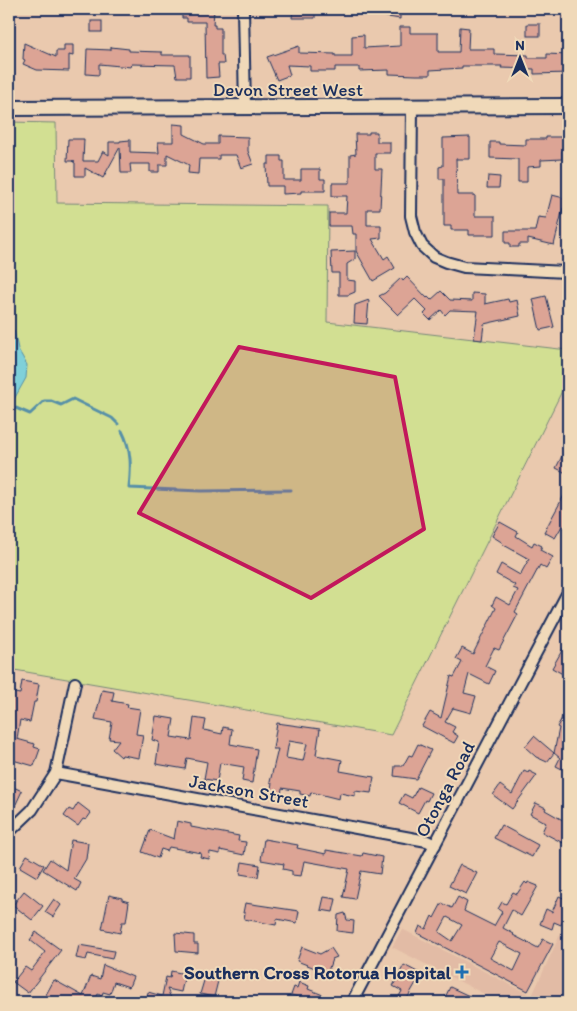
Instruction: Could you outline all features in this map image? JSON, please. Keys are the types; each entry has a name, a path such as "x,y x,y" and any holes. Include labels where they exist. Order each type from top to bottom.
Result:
{"main road":[{"name":"Devon Street West","path":"9,108 568,106"}],"street":[{"path":"243,9 245,108"},
{"path":"412,107 412,216 415,232 422,246 434,257 464,267 566,272"},
{"name":"Otonga Road","path":"352,1002 568,592"},
{"path":"9,832 32,810 56,773 75,683"},
{"name":"Jackson Street","path":"56,773 417,839 435,845"}],"highlighted area":[{"path":"239,347 395,377 424,529 311,598 139,513"}],"shaded area":[{"name":"Southern Cross Rotorua Hospital","path":"568,917 568,1002 500,1002 392,947 402,929 532,996"}],"green space":[{"path":"9,122 56,123 57,203 328,206 327,322 568,350 568,379 391,735 9,669"}],"water":[{"path":"14,330 18,349 27,365 26,378 9,408 9,331"}],"building":[{"path":"182,9 214,9 213,25 215,25 215,28 221,28 221,55 223,55 224,64 218,64 219,77 206,78 205,22 187,22 187,18 182,18"},
{"path":"293,9 315,9 315,18 292,18"},
{"path":"364,9 400,9 400,19 364,13"},
{"path":"91,21 102,21 102,32 91,32"},
{"path":"527,24 540,24 540,36 527,36"},
{"path":"400,27 410,27 410,33 438,33 438,52 459,52 460,27 469,28 468,49 494,49 494,54 528,55 528,58 547,58 547,54 568,55 568,73 534,74 534,69 501,68 502,66 462,66 462,68 430,70 430,75 416,75 389,74 389,70 359,71 359,67 335,67 335,71 310,71 310,66 287,65 290,75 277,80 267,57 299,46 299,53 352,56 352,36 364,35 364,48 400,46"},
{"path":"24,43 56,57 56,51 64,51 64,45 73,45 73,56 69,55 69,71 37,70 23,64 25,60 23,59"},
{"path":"111,47 129,49 129,51 162,52 162,55 190,55 190,77 177,77 175,65 132,64 131,67 99,64 99,75 86,74 87,49 111,50"},
{"path":"173,124 184,125 184,134 204,144 218,144 218,136 248,137 248,151 253,164 241,168 236,155 219,155 219,159 199,159 198,174 188,173 189,165 167,154 167,165 159,165 159,172 150,172 150,164 130,164 131,173 121,173 120,147 103,178 85,168 85,176 75,176 75,163 67,161 68,139 84,139 83,161 98,161 103,151 109,155 109,142 130,140 130,152 159,153 158,142 173,142"},
{"path":"369,132 377,132 377,142 390,142 390,153 375,153 375,169 382,169 380,209 367,209 367,225 381,225 381,238 372,239 384,259 388,256 395,268 373,281 356,251 356,234 353,234 352,226 329,226 329,213 346,213 347,196 332,196 332,183 350,183 350,155 356,154 355,134 369,134"},
{"path":"470,137 470,159 456,159 457,195 475,195 475,216 495,216 495,235 469,235 469,230 451,230 451,226 444,226 444,179 439,179 439,167 443,166 443,138"},
{"path":"546,137 568,137 568,151 562,151 562,159 541,160 541,166 527,167 527,182 518,182 518,159 490,158 490,142 526,145 526,139 546,139"},
{"path":"269,156 281,156 281,161 284,161 284,180 301,180 301,169 320,169 320,179 325,179 325,191 301,191 301,193 283,194 283,186 267,186 266,164 269,164"},
{"path":"488,176 500,177 499,188 487,188"},
{"path":"552,195 568,199 566,208 563,208 554,245 528,239 528,244 519,244 519,247 510,247 510,243 505,243 505,231 535,231 538,217 546,218"},
{"path":"355,251 355,259 347,264 347,280 355,281 355,292 348,295 339,295 339,273 332,273 331,252"},
{"path":"407,277 431,300 441,291 450,300 472,301 472,293 485,294 485,304 508,299 509,302 517,300 520,316 484,324 482,340 474,339 478,311 450,310 445,315 441,310 430,320 424,314 427,311 415,299 398,315 379,296 401,278 403,281"},
{"path":"546,296 554,327 540,330 533,299"},
{"path":"369,300 367,324 354,323 355,305"},
{"path":"562,456 568,459 568,474 556,468"},
{"path":"568,488 568,519 555,538 544,532"},
{"path":"500,522 518,532 516,536 532,546 534,542 542,546 540,550 553,557 546,569 540,565 515,612 518,614 499,650 494,648 485,666 495,671 489,684 469,674 464,693 476,696 471,713 453,708 445,722 455,727 452,732 458,736 454,743 422,726 430,712 441,718 451,676 454,677 462,662 456,659 462,648 473,654 496,608 492,605 496,597 510,605 518,590 513,588 515,585 496,574 501,564 520,575 529,559 502,544 492,536"},
{"path":"568,640 568,677 552,668"},
{"path":"22,681 39,684 30,722 20,720 17,739 35,744 34,747 40,749 34,766 9,759 9,692 20,694"},
{"path":"102,690 114,692 112,701 128,704 127,707 140,709 136,734 143,735 139,758 122,755 121,757 112,749 119,740 109,739 112,722 95,719"},
{"path":"568,707 568,763 564,770 556,766 560,758 554,753 559,728 557,727"},
{"path":"156,716 174,719 171,737 191,740 194,718 206,720 204,730 222,734 223,727 232,729 230,744 257,749 252,783 242,781 244,767 220,763 217,781 204,779 207,762 187,758 185,769 156,764 159,742 152,740"},
{"path":"277,723 320,729 316,755 342,760 340,771 374,777 371,793 355,791 355,796 340,793 339,799 311,792 310,796 300,794 300,791 282,788 281,795 270,793 272,783 270,782 278,749 273,749","holes":["289,741 307,744 303,761 286,758"]},
{"path":"534,736 554,753 547,762 536,757 525,747"},
{"path":"418,744 431,750 416,779 394,776 395,766 403,766 409,755 412,756"},
{"path":"524,771 537,775 512,809 493,795 500,785 512,794"},
{"path":"9,785 22,791 9,819"},
{"path":"418,787 431,793 418,813 399,803 404,794 412,798"},
{"path":"78,803 91,813 78,826 64,816 69,809 73,811"},
{"path":"536,803 568,823 568,832 563,843 542,832 546,823 530,814"},
{"path":"177,821 191,824 191,827 239,836 238,841 246,842 244,855 220,850 220,854 210,852 209,859 200,857 201,853 169,847 167,851 161,849 158,858 142,852 150,830 174,839"},
{"path":"501,825 538,845 532,857 494,838"},
{"path":"264,839 298,845 297,848 326,854 326,850 362,856 363,853 382,857 380,874 361,871 355,899 343,897 349,869 304,861 301,876 292,875 292,871 283,869 284,864 261,860"},
{"path":"71,840 88,843 86,859 74,879 81,883 77,891 43,870 50,859 66,870"},
{"path":"27,855 44,865 37,877 20,867"},
{"path":"242,862 260,865 258,877 240,874"},
{"path":"460,865 477,873 466,894 449,886"},
{"path":"525,882 538,886 521,916 512,910 503,928 538,948 543,939 553,944 528,991 417,933 420,926 426,929 432,916 434,918 442,903 452,908 458,897 467,902 464,911 494,926 502,912 498,909 502,902 506,904 513,892 517,894","holes":["447,917 462,925 452,941 439,932","499,942 522,954 514,971 490,958"]},
{"path":"24,891 43,906 32,920 13,905"},
{"path":"109,895 129,902 126,922 122,922 120,933 102,929"},
{"path":"559,896 568,900 568,909 561,925 554,922 552,929 540,924 546,909 552,912"},
{"path":"324,897 336,899 333,912 321,910"},
{"path":"54,899 61,905 53,917 45,912"},
{"path":"245,903 299,911 297,923 277,919 276,925 244,919"},
{"path":"345,913 347,920 354,921 353,933 337,931 338,915"},
{"path":"36,932 61,950 28,993 13,982 25,967 31,971 45,952 30,940"},
{"path":"175,933 194,935 194,944 198,944 198,953 176,951"},
{"path":"79,945 114,951 112,959 88,954 86,960 76,958"},
{"path":"302,947 320,954 331,948 337,957 332,959 328,971 315,968 297,961"},
{"path":"103,965 133,977 129,987 114,982 110,994 103,992 102,996 98,994 94,1002 42,1002 54,980 83,996 91,976 100,979"},
{"path":"404,965 421,974 405,1002 396,1002 402,991 393,986"},
{"path":"171,971 185,974 181,992 167,989 171,998 175,999 174,1002 146,1002 148,992 162,996 166,977 170,978"},
{"path":"206,974 219,977 214,997 200,994"},
{"path":"299,982 309,986 308,989 323,995 320,1002 296,1002 298,997 291,995 294,987 297,988"},
{"path":"450,987 482,1002 443,1002"}],"waterway":[{"path":"11,406 30,414 44,401 51,401 61,405 73,399 112,418 118,424"},
{"path":"122,431 128,445 130,459 129,488 201,491 291,490"}],"place":[{"name":"Southern Cross Rotorua Hospital","path":"462,972"}]}
